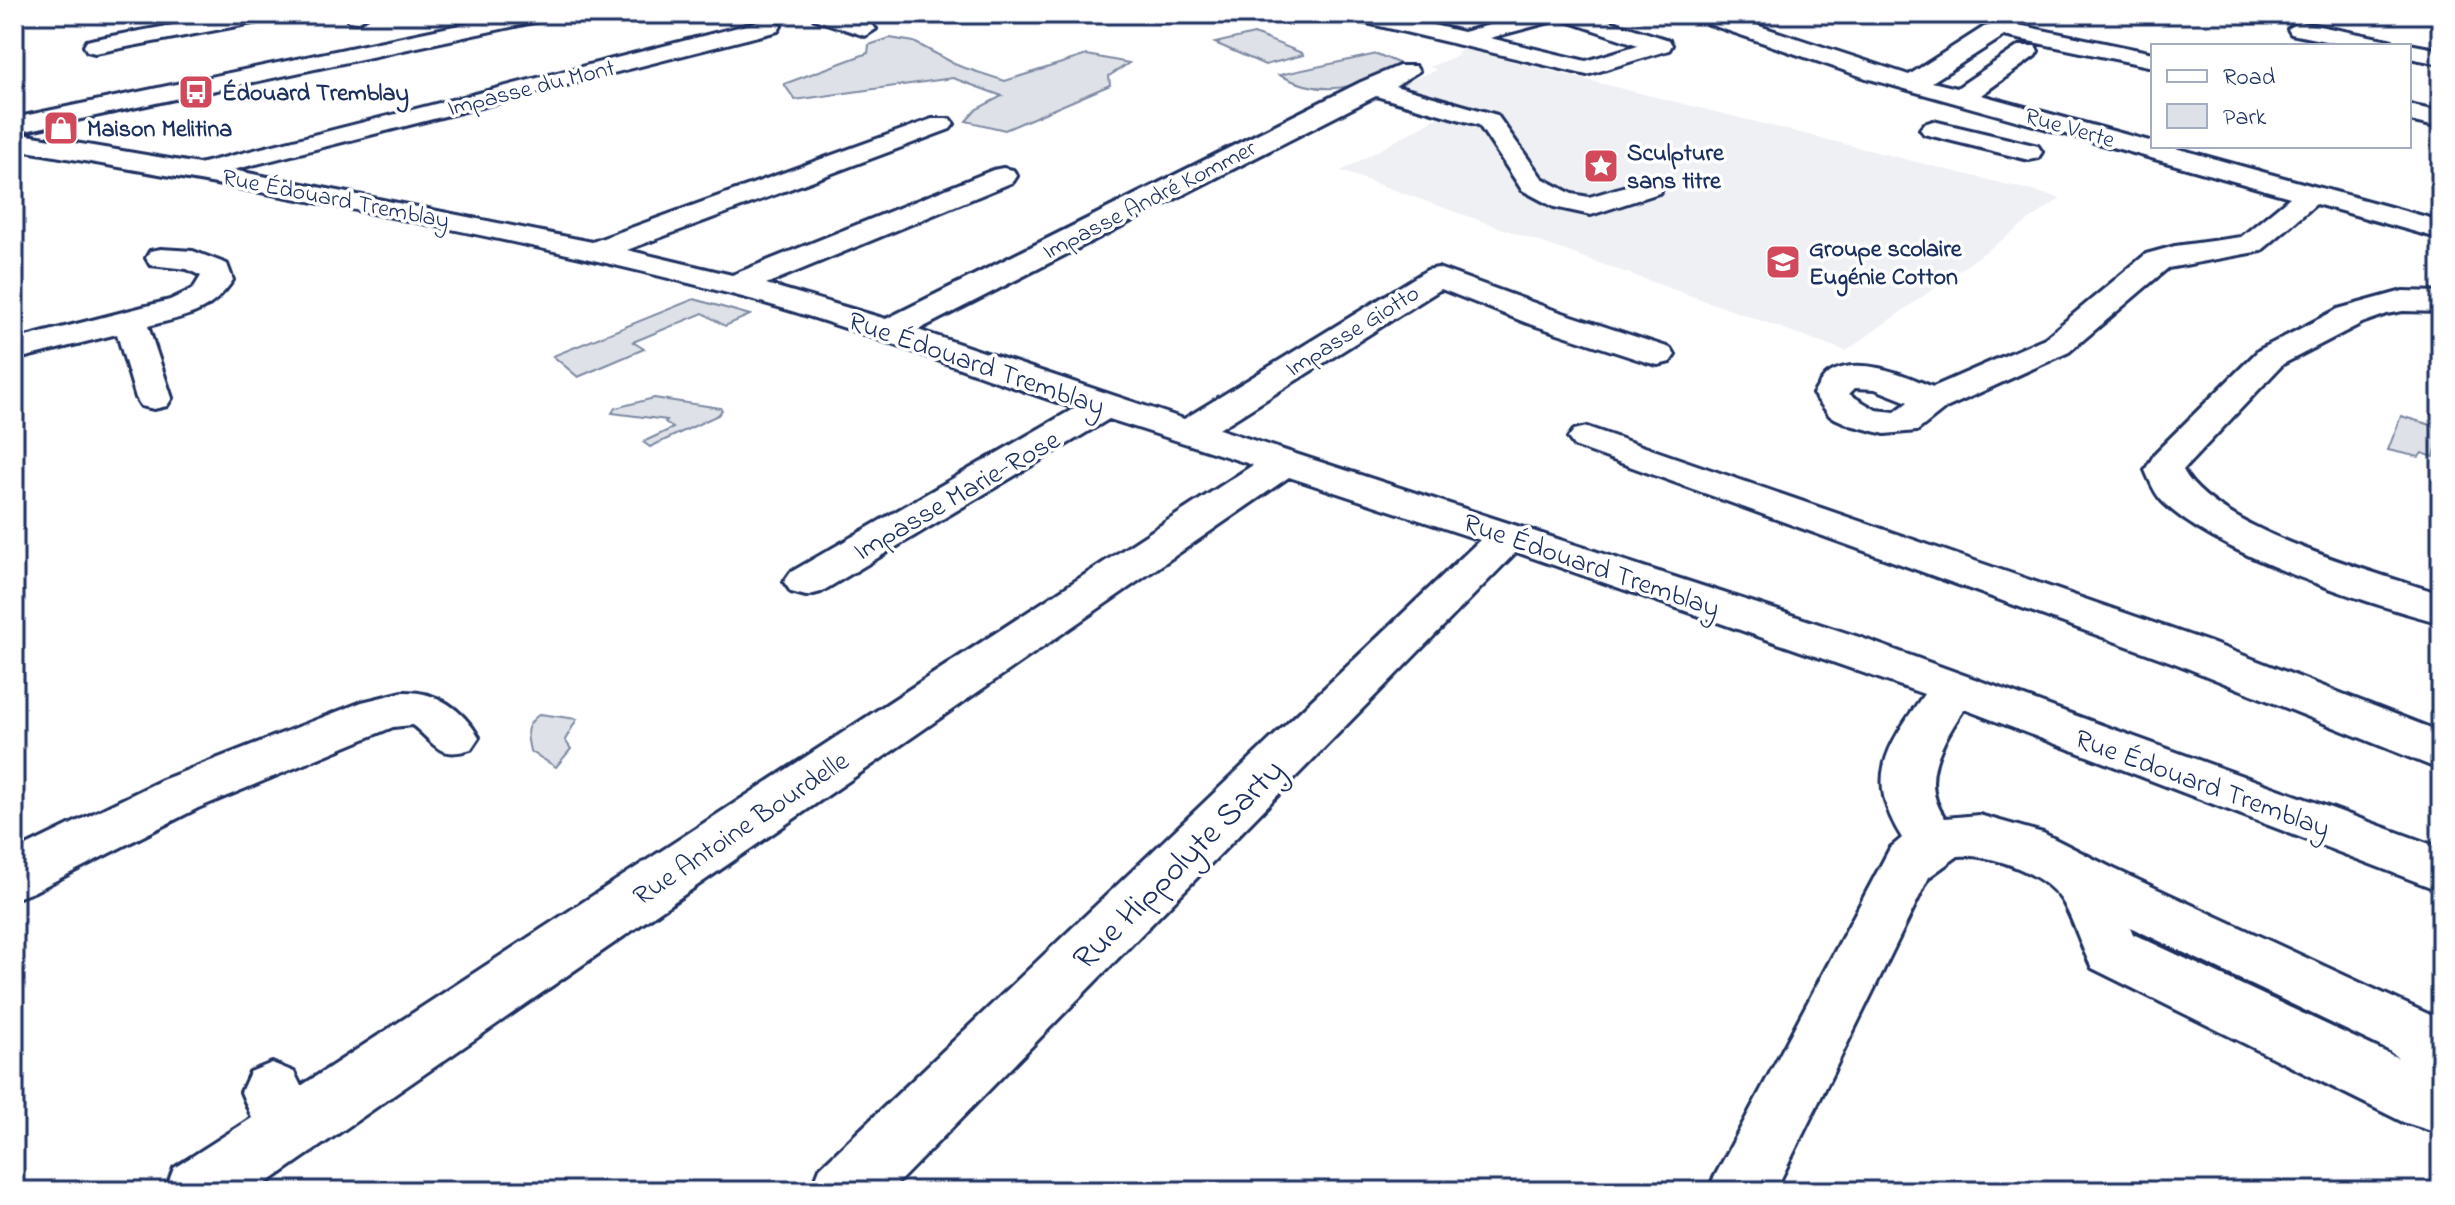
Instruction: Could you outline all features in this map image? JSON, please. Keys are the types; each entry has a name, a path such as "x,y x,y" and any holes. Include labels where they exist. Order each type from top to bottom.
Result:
{"street":[{"path":"95,46 269,14"},
{"path":"14,126 543,14"},
{"path":"822,14 865,29"},
{"path":"1358,14 1587,68 1661,45 1566,14"},
{"path":"1441,14 1487,31"},
{"path":"1464,39 1556,14"},
{"name":"Rue Verte","path":"1702,14 1874,73 2441,230"},
{"path":"82,25 108,65"},
{"name":"Impasse du Mont","path":"192,158 770,26"},
{"path":"1914,83 1992,32 2004,29 2151,60"},
{"path":"2299,29 2374,44"},
{"path":"538,60 599,45"},
{"path":"1961,96 2027,51"},
{"path":"2411,51 2441,57"},
{"name":"Impasse André Kommer","path":"891,330 1407,71"},
{"path":"1370,87 1488,120 1532,184 1564,201 1591,206 1649,187"},
{"path":"2411,113 2441,120"},
{"path":"1981,150 1995,135 2033,116"},
{"path":"594,252 941,124"},
{"path":"1933,129 1981,150 2029,152"},
{"name":"Rue Édouard Tremblay","path":"14,141 124,159 192,158 734,286 891,330 1105,406 1509,535 1848,650 2441,870"},
{"path":"734,286 1003,176"},
{"path":"1933,400 2057,345 2164,257 2250,245 2311,194"},
{"path":"14,350 182,307 204,296 217,280 216,271 200,262 161,258"},
{"name":"Impasse Giotto","path":"1189,432 1438,277 1539,316 1658,355"},
{"path":"2441,302 2403,301 2379,306 2350,316 2271,357 2170,460 2164,470 2167,483 2188,503 2245,538 2441,609"},
{"path":"130,321 154,398"},
{"name":"Impasse Marie-Rose","path":"806,582 1105,406"},
{"path":"1587,438 2193,653 2441,752"},
{"name":"Rue Antoine Bourdelle","path":"198,1191 281,1110 1283,463"},
{"name":"Rue Hippolyte Sarty","path":"844,1191 1509,535"},
{"path":"1933,842 1909,802 1906,784 1908,764 1952,689"},
{"path":"14,877 180,794 359,720 392,710 418,708 439,719 454,737"},
{"path":"1740,1191 1909,863 1933,842 1952,835 1979,835 2013,842 2071,874 2409,1031 2441,1054"},
{"path":"2071,874 2085,889 2112,951 2425,1101 2441,1105"}],"shaded area":[{"name":"Groupe scolaire Eugénie Cotton","path":"1463,49 2061,198 1846,351 1341,171 1455,108 1390,87 1437,70 1429,67 1459,55 1456,53"}],"green space":[{"path":"1254,34 1303,55 1265,65 1215,43"},
{"path":"890,38 914,42 959,66 1005,81 1087,55 1129,63 1109,76 1110,85 1005,130 966,121 977,109 1002,96 953,78 795,100 784,84 868,53 869,45"},
{"path":"1377,54 1405,66 1357,84 1329,88 1298,83 1279,75"},
{"path":"694,299 750,315 725,326 703,313 633,342 644,349 578,377 553,356"},
{"path":"654,398 722,410 718,415 650,447 643,442 673,428 665,422 667,420 612,413 615,408"},
{"path":"2401,416 2441,428 2434,457 2388,450"},
{"path":"540,714 577,719 565,740 571,749 556,767 530,751 528,730"}],"place":[{"name":"Édouard Tremblay","path":"196,92"},
{"name":"Maison Melitina","path":"61,128"},
{"name":"Sculpture sans titre","path":"1601,166"},
{"name":"Groupe scolaire Eugénie Cotton","path":"1783,262"}]}
